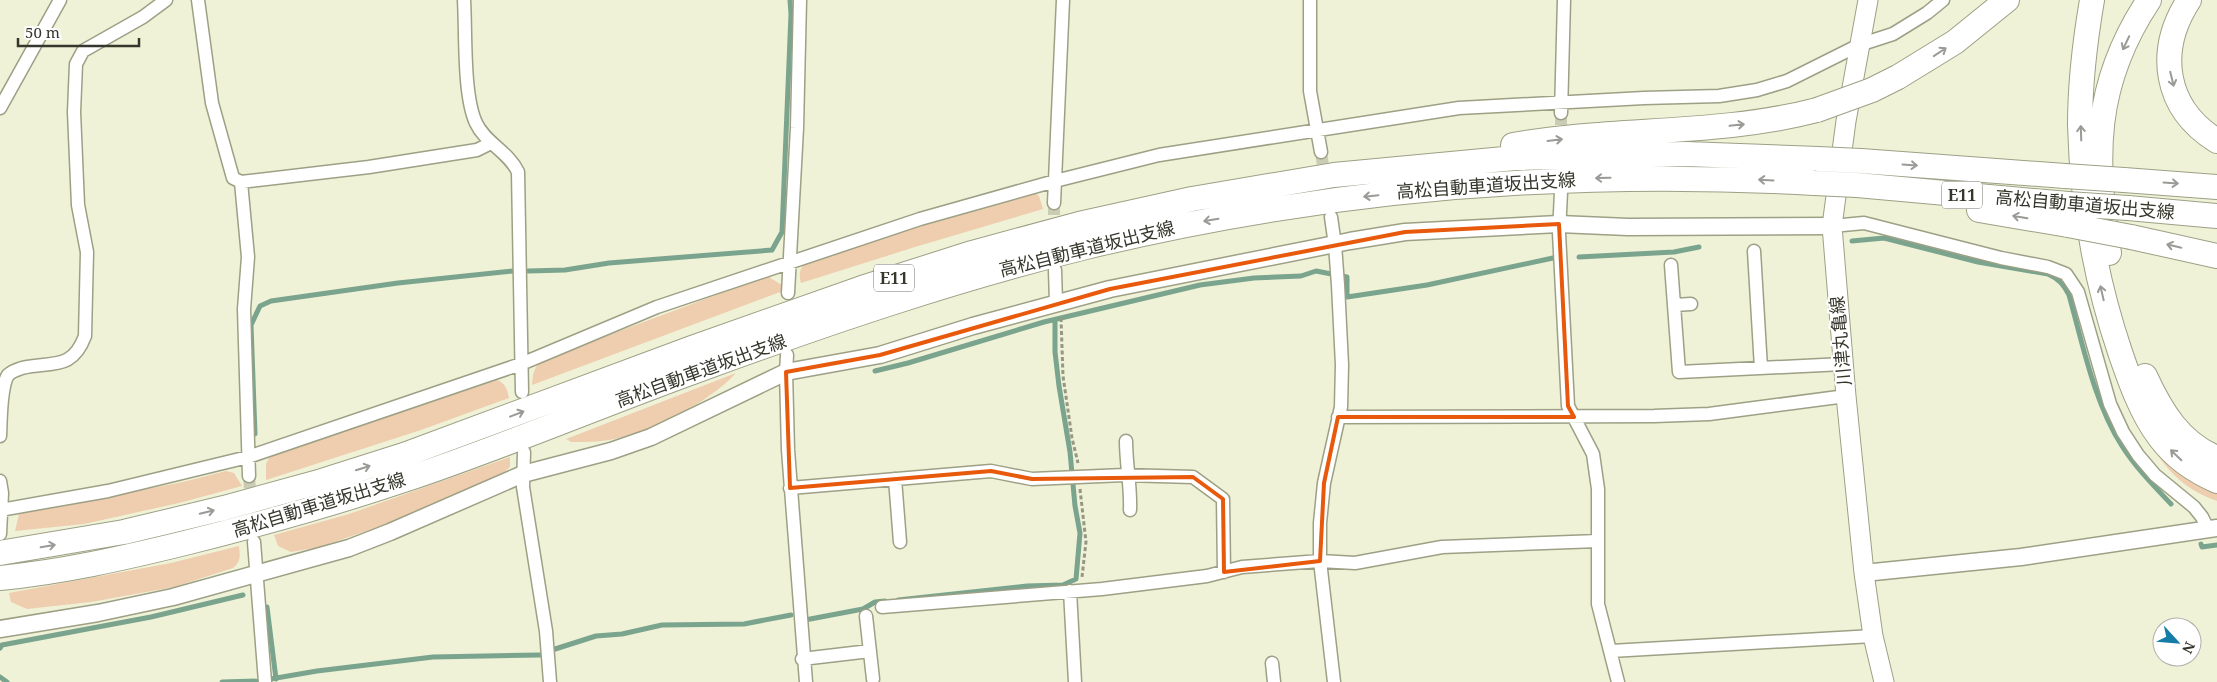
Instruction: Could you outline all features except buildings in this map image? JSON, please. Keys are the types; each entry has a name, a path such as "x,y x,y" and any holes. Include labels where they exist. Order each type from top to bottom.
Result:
{"highway":[{"path":"1334,175 1525,143 1752,124 1817,110 1845,101 1898,77 1955,42 2007,0"},
{"path":"2092,0 2087,27 2081,92 2082,156 2090,236 2105,303 2126,370 2156,432 2172,452 2186,465 2217,481"},
{"path":"2149,0 2124,44 2108,88 2103,113 2100,134 2100,158 2105,226 2111,262 2129,332 2152,391 2176,430 2203,452 2217,458"},
{"path":"2189,0 2175,27 2170,43 2168,60 2170,78 2185,111 2196,125 2217,141"},
{"name":"高松自動車道坂出支線","path":"0,553 124,532 215,510 404,455 692,348 862,288 972,253 1079,224 1192,199 1334,175 1515,158 1686,154 1861,161 2217,187"},
{"name":"高松自動車道坂出支線","path":"0,578 30,575 127,557 325,505 430,471 699,370 869,311 982,275 1076,250 1191,224 1339,199 1507,182 1599,178 1685,178 1814,183 1921,191 2068,214 2128,208 2217,216"},
{"path":"2068,214 2131,236 2217,256"}],"main road":[{"name":"川津丸亀線","path":"1868,0 1838,172 1832,226 1843,364 1864,573 1873,636 1884,682"}],"street":[{"path":"0,108 60,0"},
{"path":"0,436 3,390 8,375 14,370 29,366 64,362 81,349 85,336 87,252 78,205 74,112 78,56 82,51 143,18 166,0"},
{"path":"198,0 212,103 234,178 241,182 369,167 477,150 491,143"},
{"path":"464,0 469,99 476,124 491,143 514,163 518,172 522,392"},
{"path":"788,293 797,128 800,0"},
{"path":"1054,202 1063,0"},
{"path":"1310,0 1310,91 1321,152"},
{"path":"1561,108 1564,0"},
{"path":"1,510 108,491 248,457 522,364 657,308 790,262 920,219 1055,181 1160,155 1459,108 1561,108 1644,98 1719,96 1757,90 1787,81 1859,45 1893,34 1927,13 1943,0"},
{"path":"241,182 248,257 244,308 249,476"},
{"path":"1560,192 1559,224 1568,406 1593,454 1598,489 1598,604 1618,682"},
{"path":"1331,217 1338,274 1342,365 1341,407 1324,483 1320,523 1320,560 1334,682"},
{"path":"0,629 98,613 164,599 357,545 523,474 611,451 651,437 786,372 880,355 973,326 1162,278 1405,232 1559,224 1628,227 1832,226 1864,222 2001,258 2048,267 2066,274 2078,292 2110,404 2123,432 2154,476 2194,507 2213,528"},
{"path":"1754,251 1761,368"},
{"path":"1671,265 1679,372 1843,364"},
{"path":"1055,270 1056,304"},
{"path":"1674,305 1691,304"},
{"path":"787,355 790,488 802,659 806,682"},
{"path":"1338,417 1574,417 1709,414 1846,396"},
{"path":"1126,440 1131,492 1130,510"},
{"path":"524,452 523,487 546,631 550,682"},
{"path":"790,488 992,471 1032,479 1194,476 1223,500 1224,572"},
{"path":"895,479 900,542"},
{"path":"0,481 0,534"},
{"path":"1864,573 2021,557 2213,528"},
{"path":"882,607 1076,591 1207,576 1242,567 1320,560 1355,563 1442,547 1598,541"},
{"path":"254,542 265,681"},
{"path":"1075,682 1076,591"},
{"path":"866,616 873,678"},
{"path":"1611,651 1873,636"},
{"path":"802,659 870,652"},
{"path":"1272,662 1274,682"}],"path":[{"path":"1061,322 1063,376 1072,438 1078,455 1075,477 1086,542 1076,591"}],"highlighted area":[{"path":"1559,224 1568,406 1574,417 1338,417 1324,483 1320,561 1224,572 1223,499 1193,477 1032,479 991,471 790,488 786,372 880,355 1110,289 1405,232"}],"shaded area":[{"path":"1033,191 1039,196 1043,209 801,283 800,274 802,267 815,257"},
{"path":"767,276 782,285 783,291 532,385 533,376 538,364 545,359"},
{"path":"736,373 711,395 695,405 642,431 625,437 600,441 571,442 566,439"},
{"path":"497,380 506,387 509,398 421,430 266,480 266,464 269,458 277,454"},
{"path":"2139,427 2217,488 2217,501 2191,488 2171,472"},
{"path":"510,457 510,467 504,472 409,516 320,547 291,552 278,546 274,535 349,514"},
{"path":"226,471 234,473 242,486 179,503 84,524 15,531 19,514 183,482"},
{"path":"239,546 239,558 233,568 174,587 91,602 27,609 11,602 9,593 171,563"}],"waterway":[{"path":"528,271 565,270 609,263 772,250 782,232 790,0"},
{"path":"1852,241 1884,238 1978,262 2048,274 2058,280 2069,295 2090,373 2112,429 2133,462 2171,504"},
{"path":"1579,257 1674,252 1699,247"},
{"path":"875,371 908,363 1044,322 1200,285 1254,278 1301,276 1316,271 1347,277 1347,297 1427,285 1553,258"},
{"path":"255,434 251,325 260,306 271,301 398,283 513,271"},
{"path":"898,600 1027,586 1063,585 1076,579 1080,533 1055,352 1055,320"},
{"path":"2201,544 2202,547 2217,545"},
{"path":"0,648 2,645 151,617 243,595"},
{"path":"805,620 863,609 875,602 885,601"},
{"path":"267,607 276,679"},
{"path":"552,650 596,636 622,634 662,625 744,624 791,615"},
{"path":"222,682 259,681 317,671 433,657 540,655"},
{"path":"0,677 7,682"}],"tunnel":[{"path":"1561,113 1561,143"},
{"path":"1321,152 1329,207"},
{"path":"1054,203 1054,235"},
{"path":"249,476 251,505"}]}
